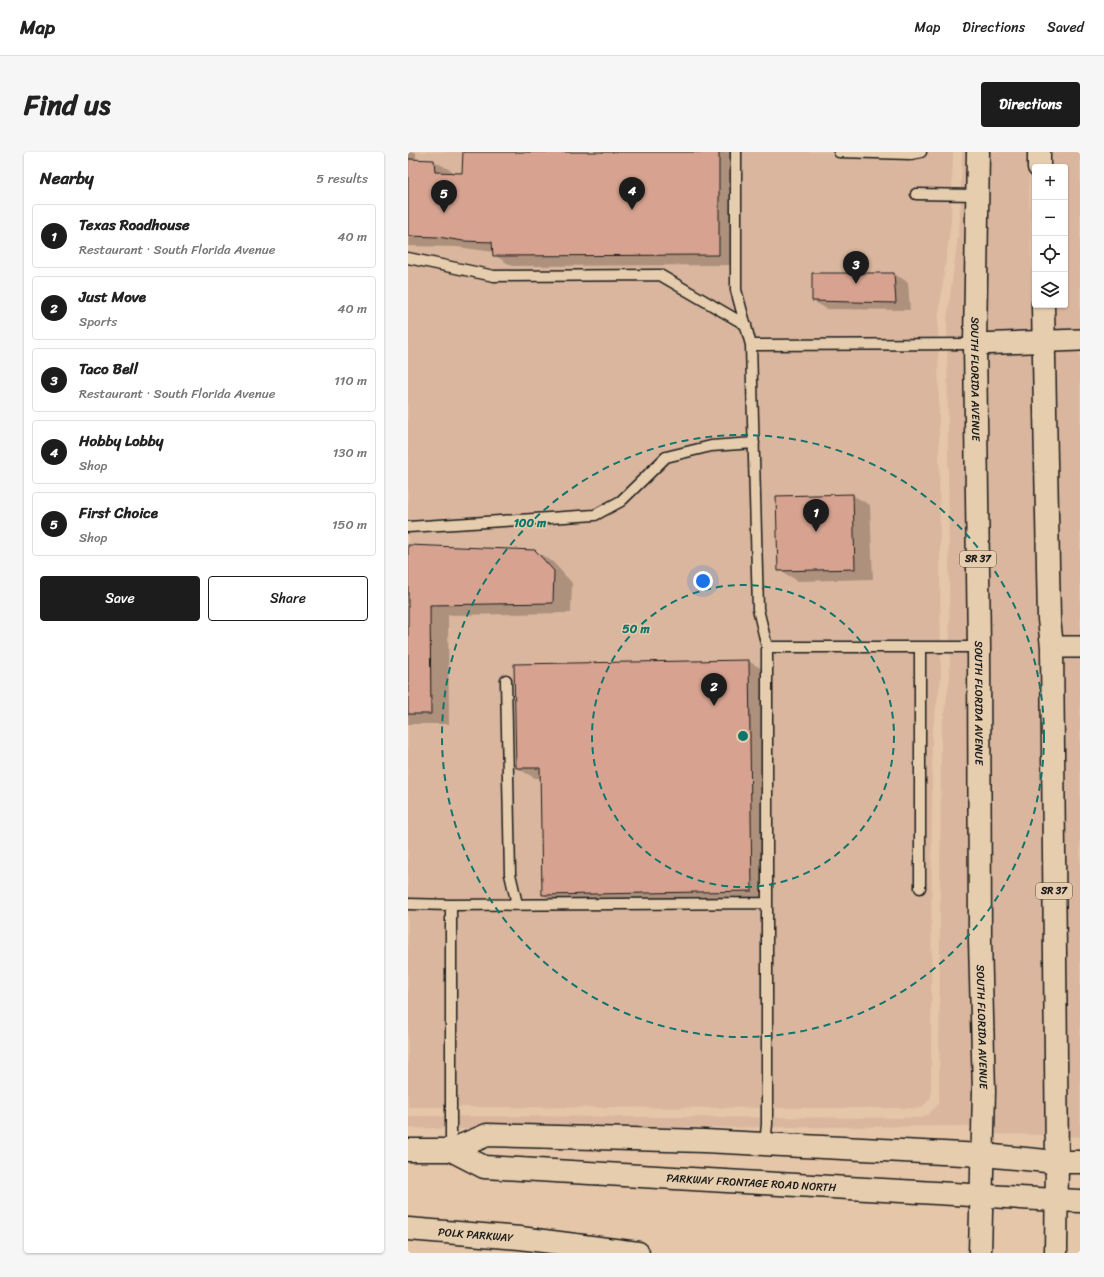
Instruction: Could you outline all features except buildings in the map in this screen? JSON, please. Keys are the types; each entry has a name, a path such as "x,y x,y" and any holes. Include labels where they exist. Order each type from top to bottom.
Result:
{"main road":[{"name":"SOUTH FLORIDA AVENUE","path":"978,152 975,344 983,1156 980,1253"},
{"path":"1039,152 1039,164"},
{"name":"SR 37","path":"1043,308 1049,619 1052,647 1056,1253"},
{"name":"PARKWAY FRONTAGE ROAD NORTH","path":"408,1150 451,1150 487,1135 696,1141 983,1156 1056,1162 1080,1162"},
{"name":"PARKWAY FRONTAGE ROAD NORTH","path":"451,1150 484,1167 982,1197 1080,1201"},
{"name":"POLK PARKWAY","path":"408,1230 520,1238 638,1253"}],"street":[{"path":"975,344 1080,340"},
{"path":"1052,647 1080,647"}],"lane":[{"path":"736,152 736,290 752,345 758,609 767,647 767,1124 765,1145"},
{"path":"839,152 911,154 921,152"},
{"path":"916,194 977,195"},
{"path":"408,258 494,276 660,275 746,324"},
{"path":"752,345 975,344"},
{"path":"408,527 595,515 621,501 666,457 711,446 754,443"},
{"path":"767,647 979,647"},
{"path":"920,648 920,888"},
{"path":"506,680 510,874 517,904"},
{"path":"408,904 767,903"},
{"path":"451,905 451,1150"}],"shaded area":[{"path":"408,152 953,152 951,221 938,320 941,678 932,732 931,1098 921,1108 408,1107"},
{"path":"962,152 967,152 964,333 973,1126 648,1128 487,1124 471,1129 408,1128 408,1116 921,1118 928,1115 939,1103 941,733 950,678 947,320 960,221"},
{"path":"988,152 1028,152 1033,331 985,332"},
{"path":"1049,152 1080,152 1080,328 1054,330 1053,308 1068,308 1068,164 1049,164"},
{"path":"1080,352 1080,635 1061,635 1055,353"},
{"path":"1034,354 1038,609 1041,648 1046,1135 993,1134 990,941 985,355"},
{"path":"1062,659 1080,659 1080,1137 1067,1136"}],"place":[{"name":"Hobby Lobby","path":"632,210"},
{"name":"First Choice","path":"444,213"},
{"name":"Taco Bell","path":"856,284"},
{"name":"Texas Roadhouse","path":"816,532"},
{"name":"Just Move","path":"714,706"}]}
